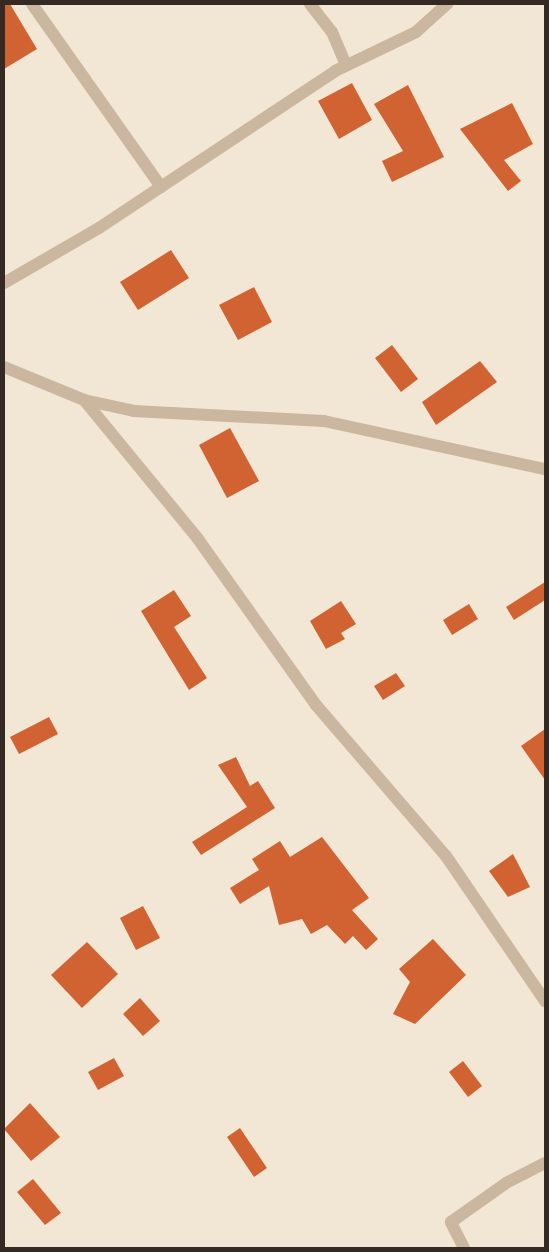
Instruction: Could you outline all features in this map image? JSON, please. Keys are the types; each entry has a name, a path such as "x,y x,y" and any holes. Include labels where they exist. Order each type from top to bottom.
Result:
{"street":[{"path":"32,4 161,187"},
{"path":"310,4 332,32 346,65"},
{"path":"4,283 161,187 346,65 416,32 447,4"},
{"path":"4,367 84,400 134,411 324,420 545,469"},
{"path":"84,400 198,539 316,705 446,856 545,1002"},
{"path":"464,1248 451,1222 506,1183 545,1163"}],"building":[{"path":"4,4 10,4 37,49 4,69"},
{"path":"352,83 372,120 339,139 318,101"},
{"path":"408,85 444,157 392,182 382,161 403,151 374,104"},
{"path":"512,103 533,144 504,160 521,181 508,191 460,129"},
{"path":"171,250 189,278 138,310 120,282"},
{"path":"254,287 272,322 238,340 219,305"},
{"path":"392,345 418,379 401,392 375,358"},
{"path":"480,361 497,382 436,425 422,402"},
{"path":"230,428 259,481 227,498 199,445"},
{"path":"545,582 545,600 514,620 506,607"},
{"path":"174,590 191,616 174,627 207,678 189,690 141,611"},
{"path":"341,601 356,624 341,633 345,639 326,649 310,621"},
{"path":"469,604 478,619 452,635 443,620"},
{"path":"396,673 405,686 383,700 374,686"},
{"path":"49,717 58,734 19,754 10,737"},
{"path":"545,729 545,780 521,746"},
{"path":"236,757 250,786 258,781 275,808 201,855 192,842 247,807 218,765"},
{"path":"322,837 369,898 352,910 378,939 366,950 353,936 345,944 327,925 311,934 302,919 279,925 269,886 240,904 230,888 259,870 252,859 280,841 290,857"},
{"path":"513,854 530,887 508,897 489,871"},
{"path":"143,906 160,938 136,950 120,918"},
{"path":"433,939 466,975 415,1024 393,1014 410,982 399,969"},
{"path":"87,942 118,974 82,1008 51,975"},
{"path":"140,998 160,1021 143,1036 123,1014"},
{"path":"114,1058 124,1076 98,1090 88,1072"},
{"path":"463,1061 482,1086 468,1097 449,1072"},
{"path":"30,1103 60,1137 31,1161 4,1129"},
{"path":"240,1128 267,1168 254,1177 227,1137"},
{"path":"33,1179 61,1213 45,1225 17,1192"}]}
